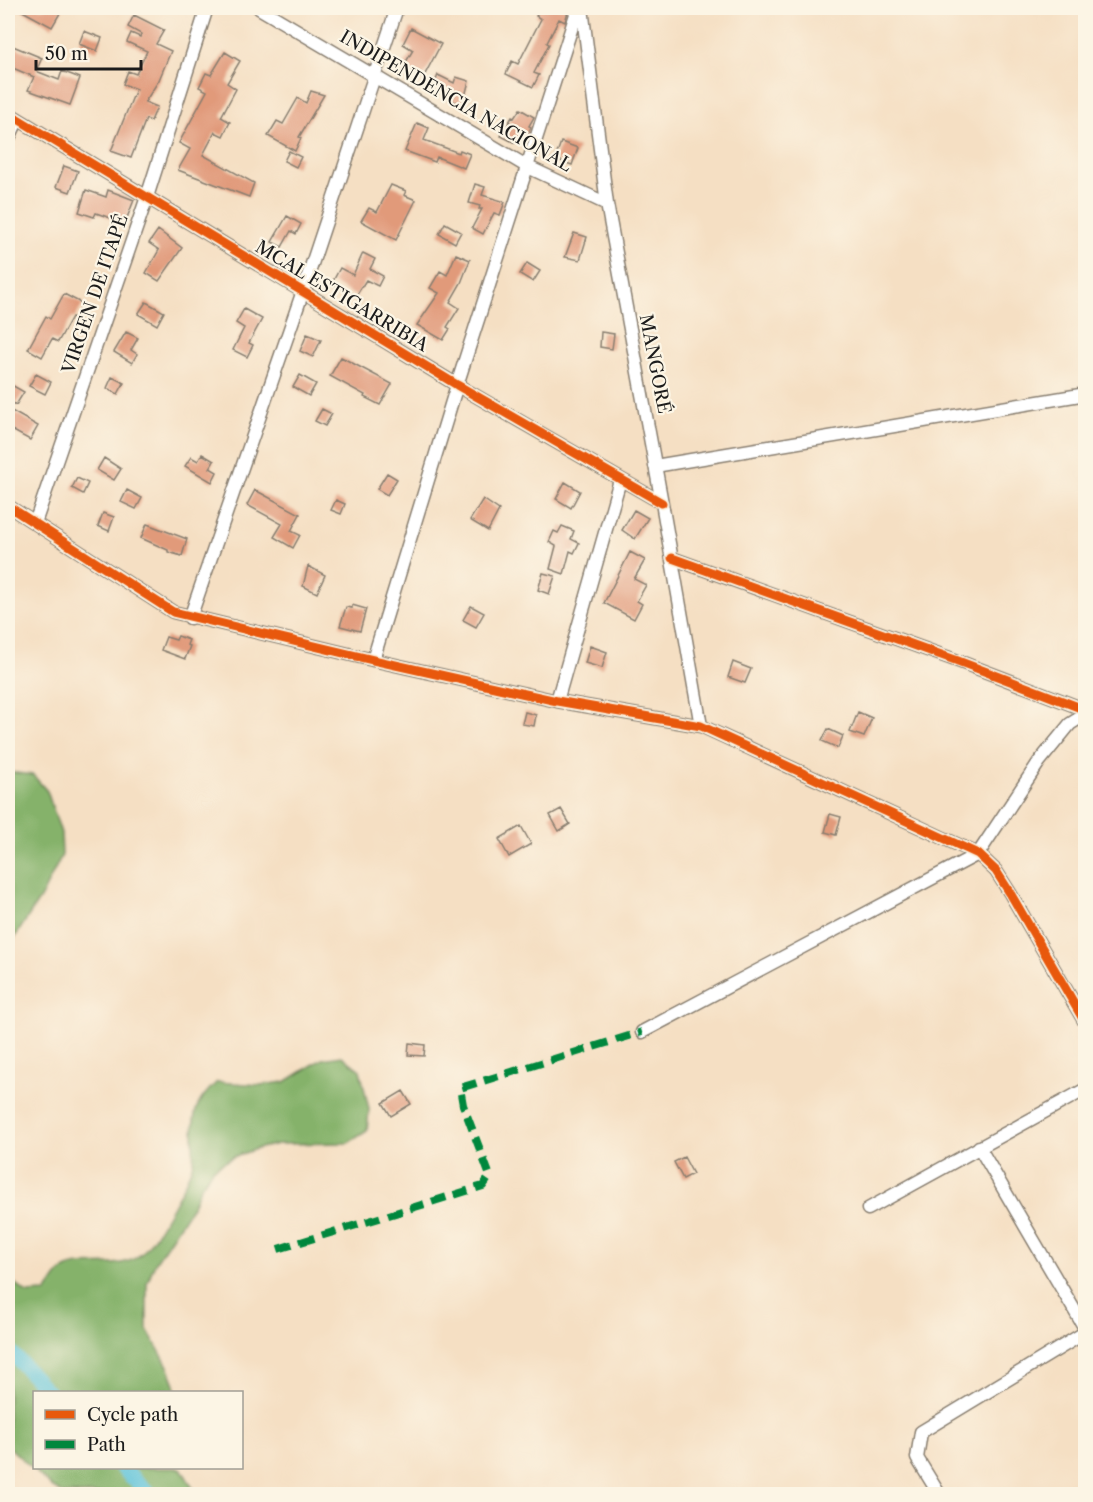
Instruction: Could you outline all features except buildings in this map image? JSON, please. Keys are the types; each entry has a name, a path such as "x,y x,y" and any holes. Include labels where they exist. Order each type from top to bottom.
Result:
{"street":[{"name":"VIRGEN DE ITAPÉ","path":"35,523 147,197 207,8"},
{"name":"INDIPENDENCIA NACIONAL","path":"259,8 528,167 607,204"},
{"path":"190,618 376,76 397,8"},
{"path":"372,660 580,8"},
{"name":"MANGORÉ","path":"580,8 607,204 701,726"},
{"name":"MCAL ESTIGARRIBIA","path":"13,116 458,385 662,503"},
{"path":"8,140 13,116"},
{"path":"655,466 1086,394"},
{"path":"557,701 620,480"},
{"path":"8,506 173,612 190,618 557,701 701,726 978,854 996,871 1010,892 1086,1024"},
{"path":"672,558 958,661 1086,712"},
{"path":"642,1032 978,854 1039,762 1070,724 1086,712"},
{"path":"868,1209 1086,1089"},
{"path":"939,1494 917,1458 921,1432 1086,1331 979,1148"}],"green space":[{"path":"8,772 33,775 47,791 61,833 62,855 41,897 8,948"},
{"path":"342,1056 360,1070 369,1109 367,1131 348,1143 278,1144 256,1149 233,1157 214,1168 155,1263 147,1283 147,1329 168,1366 175,1384 175,1391 33,1391 33,1469 182,1469 192,1487 200,1494 63,1494 53,1488 8,1446 8,1278 27,1293 46,1292 58,1275 68,1268 77,1265 122,1263 142,1253 155,1236 191,1169 196,1109 209,1089 217,1082 261,1085 285,1082 322,1059"}],"waterway":[{"path":"8,1349 47,1391"},
{"path":"123,1469 150,1494"}],"marked path":[{"path":"278,1249 483,1186 490,1176 463,1105 460,1088 642,1032"}],"cycle path":[{"path":"8,113 457,385 662,503"},
{"path":"8,506 173,612 557,701 701,726 978,854 996,871 1010,893 1086,1024"},
{"path":"672,558 958,661 1086,710"}]}
